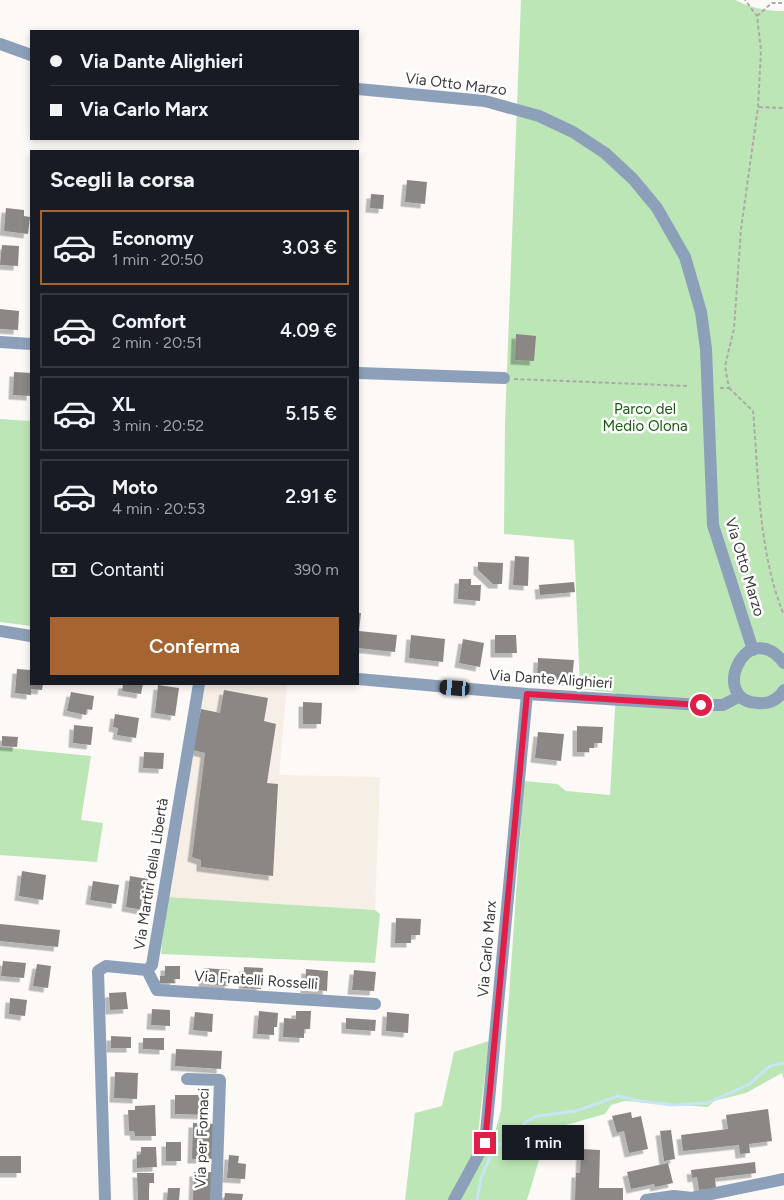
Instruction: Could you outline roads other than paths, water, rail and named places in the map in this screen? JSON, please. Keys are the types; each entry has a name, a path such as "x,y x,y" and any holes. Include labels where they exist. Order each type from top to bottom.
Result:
{"street":[{"path":"0,44 30,55"},
{"name":"Via Otto Marzo","path":"359,89 466,98 521,110 574,132 619,166 657,208 685,257 701,312 707,389 713,525 753,650"},
{"path":"0,342 30,344"},
{"path":"359,374 504,378"},
{"path":"0,631 30,636"},
{"path":"783,695 767,704 753,703 740,696 734,683 734,669 741,657 753,650 766,650 778,655 784,663"},
{"name":"Via Dante Alighieri","path":"359,679 527,694 723,705 740,696"},
{"name":"Via Martiri della Libertà","path":"105,1200 98,971 106,966 147,970 152,965 199,685"},
{"name":"Via Carlo Marx","path":"454,1200 485,1143 527,694"},
{"name":"Via Fratelli Rosselli","path":"147,970 156,990 375,1004"},
{"name":"Via per Fornaci","path":"187,1079 220,1080 216,1200"},
{"path":"646,1200 674,1196 692,1198 784,1179"}],"waterway":[{"path":"477,1200 481,1178 493,1151 498,1145 511,1139 526,1122 537,1116 576,1111 618,1096 673,1105 707,1103 748,1085 770,1066 784,1063"}],"park label":[{"name":"Parco del Medio Olona","path":"645,418"}]}
